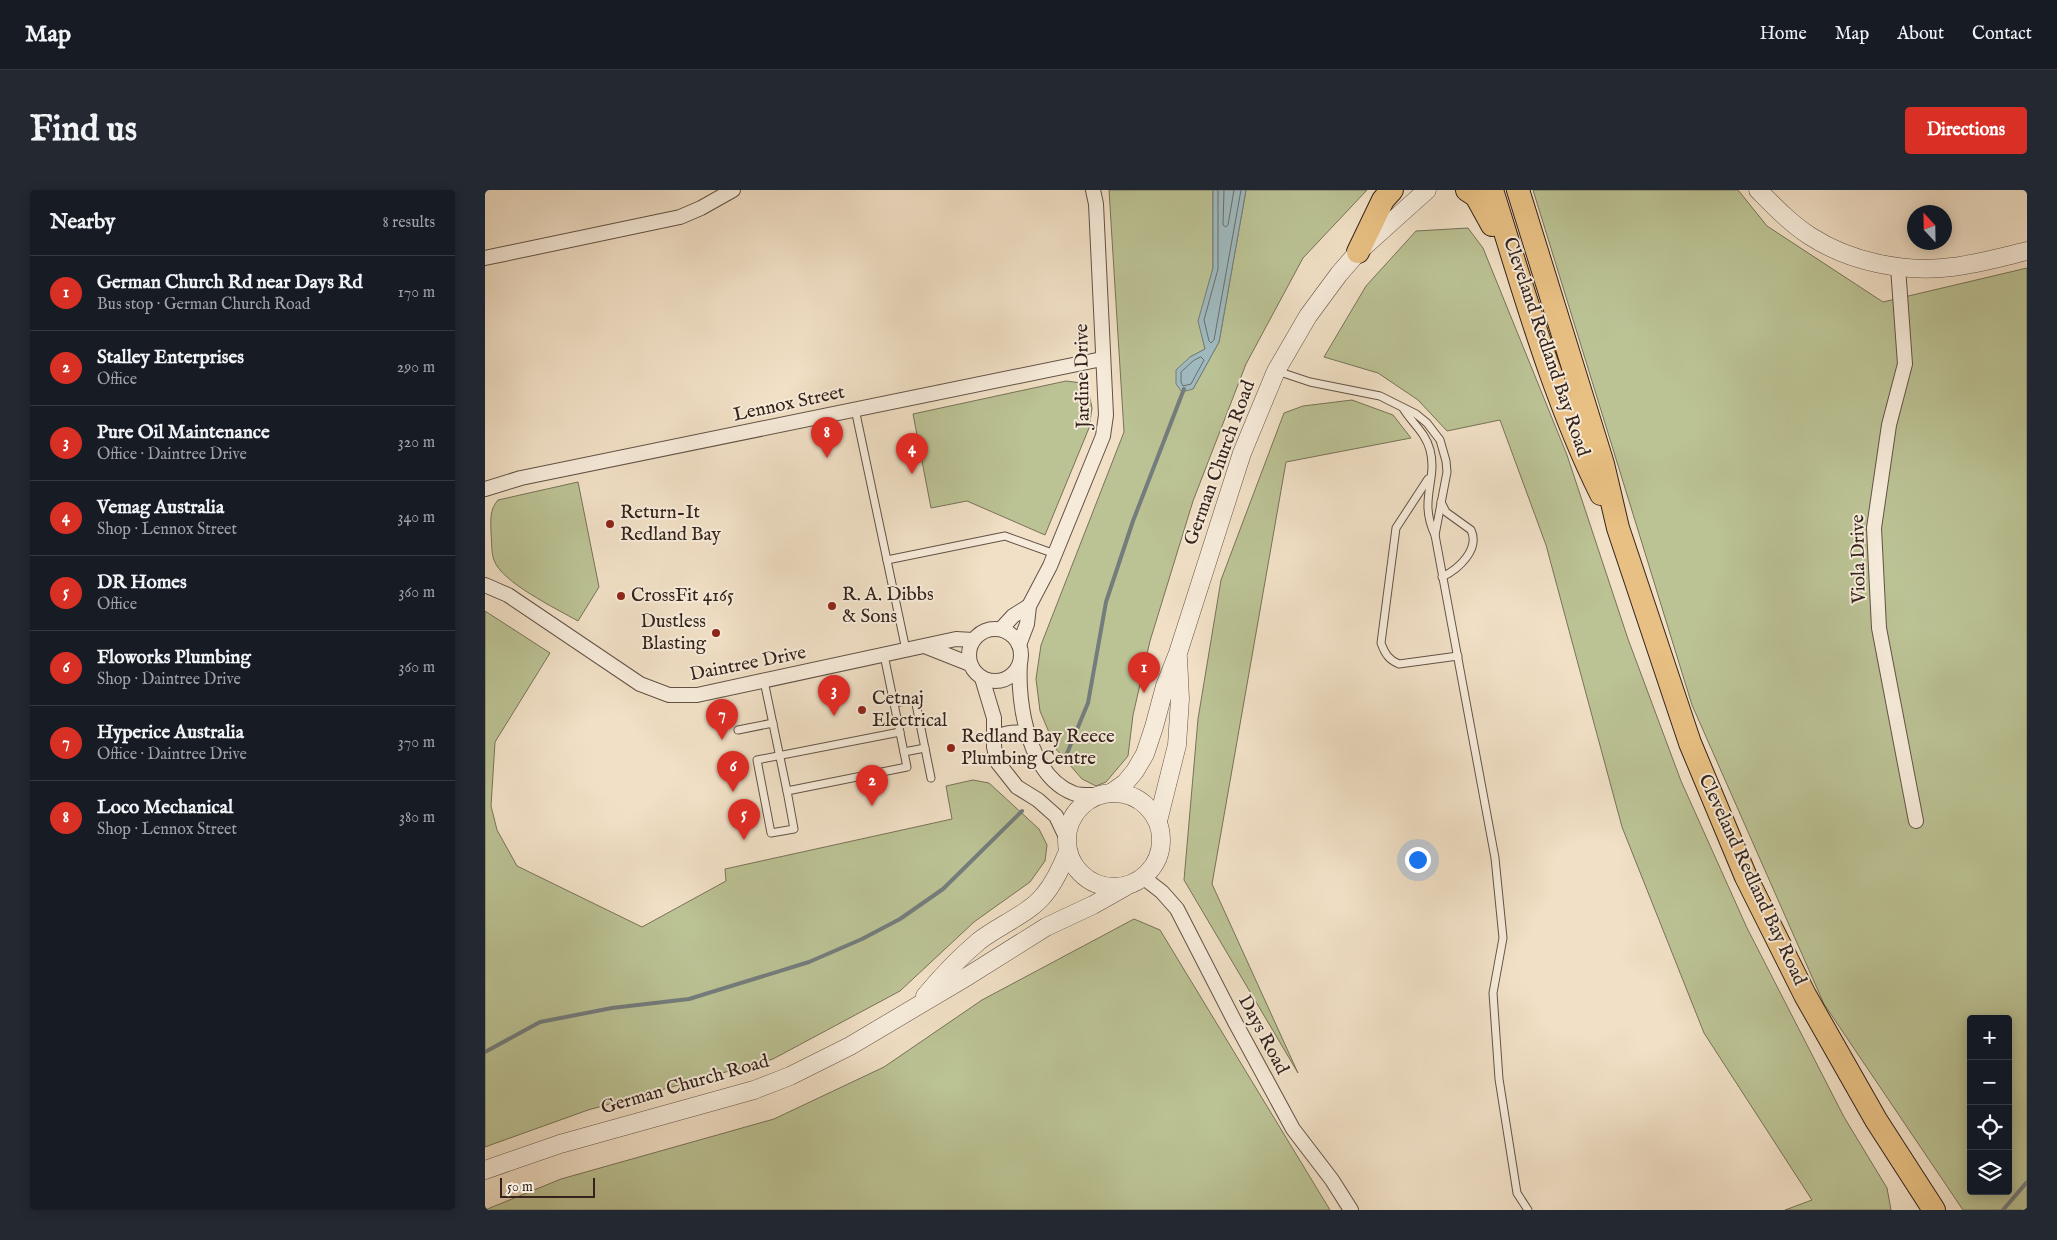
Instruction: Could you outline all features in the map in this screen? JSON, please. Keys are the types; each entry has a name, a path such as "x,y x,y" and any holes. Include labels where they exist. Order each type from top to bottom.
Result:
{"highway":[{"path":"1358,252 1383,200 1392,190"},
{"path":"1467,190 1476,196 1489,216 1544,354"},
{"name":"Cleveland Redland Bay Road","path":"1492,190 1544,354 1588,467 1618,528"},
{"name":"Cleveland Redland Bay Road","path":"1518,190 1603,464 1618,528 1690,743 1746,877 1805,995 1871,1112 1934,1210"}],"street":[{"path":"485,258 680,217 701,208 733,190"},
{"name":"Jardine Drive","path":"1029,606 1055,554 1103,436 1106,415 1096,204 1093,190"},
{"name":"German Church Road","path":"1105,794 1130,777 1145,754 1165,686 1178,653 1242,453 1276,371 1308,316 1339,274 1358,252 1427,190"},
{"path":"1758,190 1810,236 1851,257 1898,267 1921,269 1953,267 2027,251"},
{"name":"Viola Drive","path":"1898,267 1905,364 1889,425 1874,528 1879,628 1916,822"},
{"name":"Lennox Street","path":"485,489 521,478 1102,359"},
{"name":"Daintree Drive","path":"485,585 507,595 640,684 669,694 697,695 955,640 973,640"},
{"path":"1001,630 1013,616 1029,606"},
{"path":"1019,645 1027,624 1029,606"},
{"path":"982,678 994,718 995,747 998,763 1017,787 1037,800 1056,816 1074,865 1083,876 1095,884 1110,888 1125,887 1144,878 1155,866 1161,852 1162,836 1158,821 1150,809 1139,800 1125,794 1075,794 1053,781 1039,762 1029,734 1020,693 1021,654 1019,645 1009,632 985,630 973,640 969,648 970,664 973,670 982,678 997,682 1005,680 1017,670 1020,663"},
{"path":"926,646 970,664"},
{"name":"German Church Road","path":"1158,821 1177,745 1180,699 1178,653"},
{"path":"995,738 1006,733 1018,732 1029,734"},
{"path":"1068,845 1069,825 1076,812 1087,802 1105,794"},
{"name":"German Church Road","path":"915,1007 977,943 995,929 1032,906 1044,895 1060,870 1068,845"},
{"name":"Days Road","path":"1144,878 1162,892 1177,909 1293,1129 1332,1180 1351,1210"},
{"name":"German Church Road","path":"485,1170 529,1153 611,1129 681,1112 754,1090 835,1054 1046,928 1125,887"}],"lane":[{"path":"1276,371 1310,382 1380,396 1416,414 1427,423 1444,448 1447,472 1435,535"},
{"path":"1403,408 1427,442 1431,459 1427,509 1429,524 1435,535 1497,876 1503,938 1493,993 1499,1079 1517,1193 1528,1210"},
{"path":"855,409 906,651"},
{"path":"1430,475 1396,528 1381,644 1390,661 1399,664 1458,656"},
{"path":"1441,502 1446,512 1471,530 1474,543 1467,556 1451,573 1442,577"},
{"path":"887,560 1005,536 1055,554"},
{"path":"787,791 907,767 884,655"},
{"path":"765,681 773,723 780,756 787,791 794,829 771,833 757,760 780,756 900,732"},
{"path":"894,703 915,699 931,778"},
{"path":"738,730 773,723"},
{"path":"904,752 925,748"}],"green space":[{"path":"1109,190 1213,190 1213,268 1199,321 1205,349 1190,357 1193,389 1219,342 1246,190 1367,190 1303,258 1246,364 1193,501 1150,641 1133,715 1128,756 1106,782 1096,786 1082,779 1056,749 1040,711 1036,679 1041,645 1124,432"},
{"path":"1533,190 1738,190 1767,226 1883,302 2027,268 2027,1210 1963,1210 1824,1004 1692,705"},
{"path":"1468,228 1483,248 1567,455 1628,639 1681,781 1747,928 1844,1117 1887,1188 1891,1210 1785,1210 1812,1200 1704,1033 1622,827 1546,545 1500,420 1447,431 1418,400 1378,373 1324,357 1366,286 1416,231"},
{"path":"1066,381 1082,383 1089,393 1092,408 1089,428 1045,535 967,501 931,508 913,414"},
{"path":"1352,400 1393,415 1411,438 1286,462 1212,884 1298,1073 1184,880 1198,719 1221,580 1284,413 1303,406"},
{"path":"578,482 599,587 578,621 518,586 499,568 492,554 491,516 498,500"},
{"path":"485,611 550,653 495,742 491,806 497,830 517,866 642,927 726,881 725,869 952,819 946,786 973,780 989,783 1039,829 1047,845 1045,861 1030,882 974,922 900,991 773,1059 588,1110 485,1147"},
{"path":"1134,919 1160,930 1330,1210 485,1210 561,1179 774,1119 884,1067 982,1000"}],"water":[{"path":"1213,190 1246,190 1219,342 1193,389 1182,392 1176,384 1176,370 1190,357 1205,349 1198,321 1213,268"}],"waterway":[{"path":"1063,763 1088,703 1106,602 1133,521 1184,389"},
{"path":"485,1052 540,1022 612,1008 689,999 809,962 862,939 900,919 943,889 1022,811"},
{"path":"2003,1210 2027,1182"}],"place":[{"name":"Loco Mechanical","path":"827,458"},
{"name":"Vemag Australia","path":"912,474"},
{"name":"Return-It Redland Bay","path":"610,524"},
{"name":"CrossFit 4165","path":"621,596"},
{"name":"R. A. Dibbs & Sons","path":"832,606"},
{"name":"Dustless Blasting","path":"716,633"},
{"name":"German Church Rd near Days Rd","path":"1144,693"},
{"name":"Cetnaj Electrical","path":"862,710"},
{"name":"Pure Oil Maintenance","path":"834,716"},
{"name":"Hyperice Australia","path":"722,740"},
{"name":"Redland Bay Reece Plumbing Centre","path":"951,748"},
{"name":"Floworks Plumbing","path":"733,792"},
{"name":"Stalley Enterprises","path":"872,806"},
{"name":"DR Homes","path":"744,840"}]}
